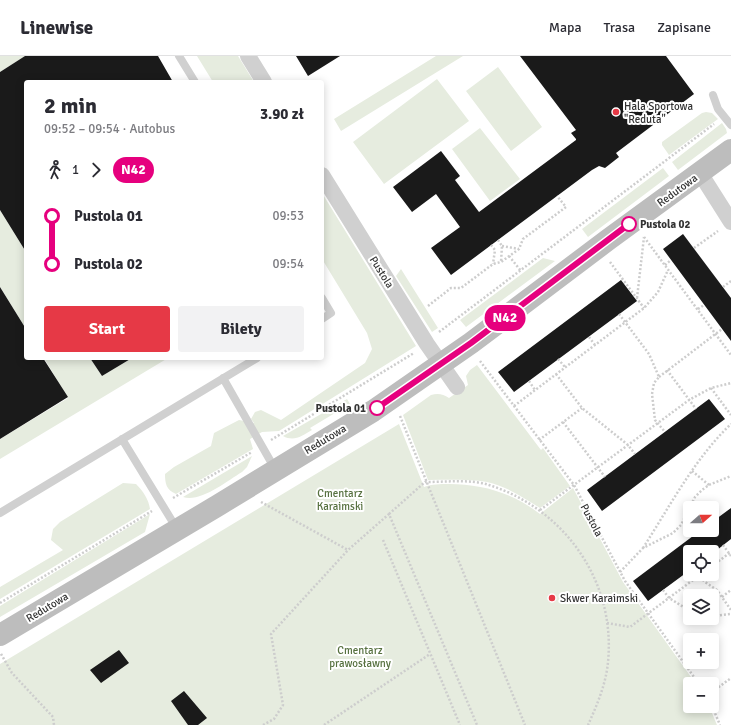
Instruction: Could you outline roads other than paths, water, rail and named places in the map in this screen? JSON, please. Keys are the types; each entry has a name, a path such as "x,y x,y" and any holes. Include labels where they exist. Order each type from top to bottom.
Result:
{"street":[{"path":"248,56 263,80"},
{"name":"Redutowa","path":"0,635 373,411 441,365 731,150"},
{"path":"700,173 725,226"},
{"name":"Pustola","path":"324,178 427,344 457,387"}],"lane":[{"path":"180,56 194,80"},
{"path":"713,95 718,109 731,125"},
{"path":"324,301 331,313 324,317"},
{"path":"0,512 254,360"},
{"path":"223,378 276,470"},
{"path":"122,439 178,529"}],"place":[{"name":"Hala Sportowa \"Reduta\"","path":"616,112"},
{"name":"Pustola 02","path":"629,224"},
{"name":"Pustola 01","path":"377,408"},
{"name":"Skwer Karaimski","path":"552,598"}],"park label":[{"name":"Cmentarz Karaimski","path":"340,499"},
{"name":"Cmentarz prawosławny","path":"360,656"}]}
